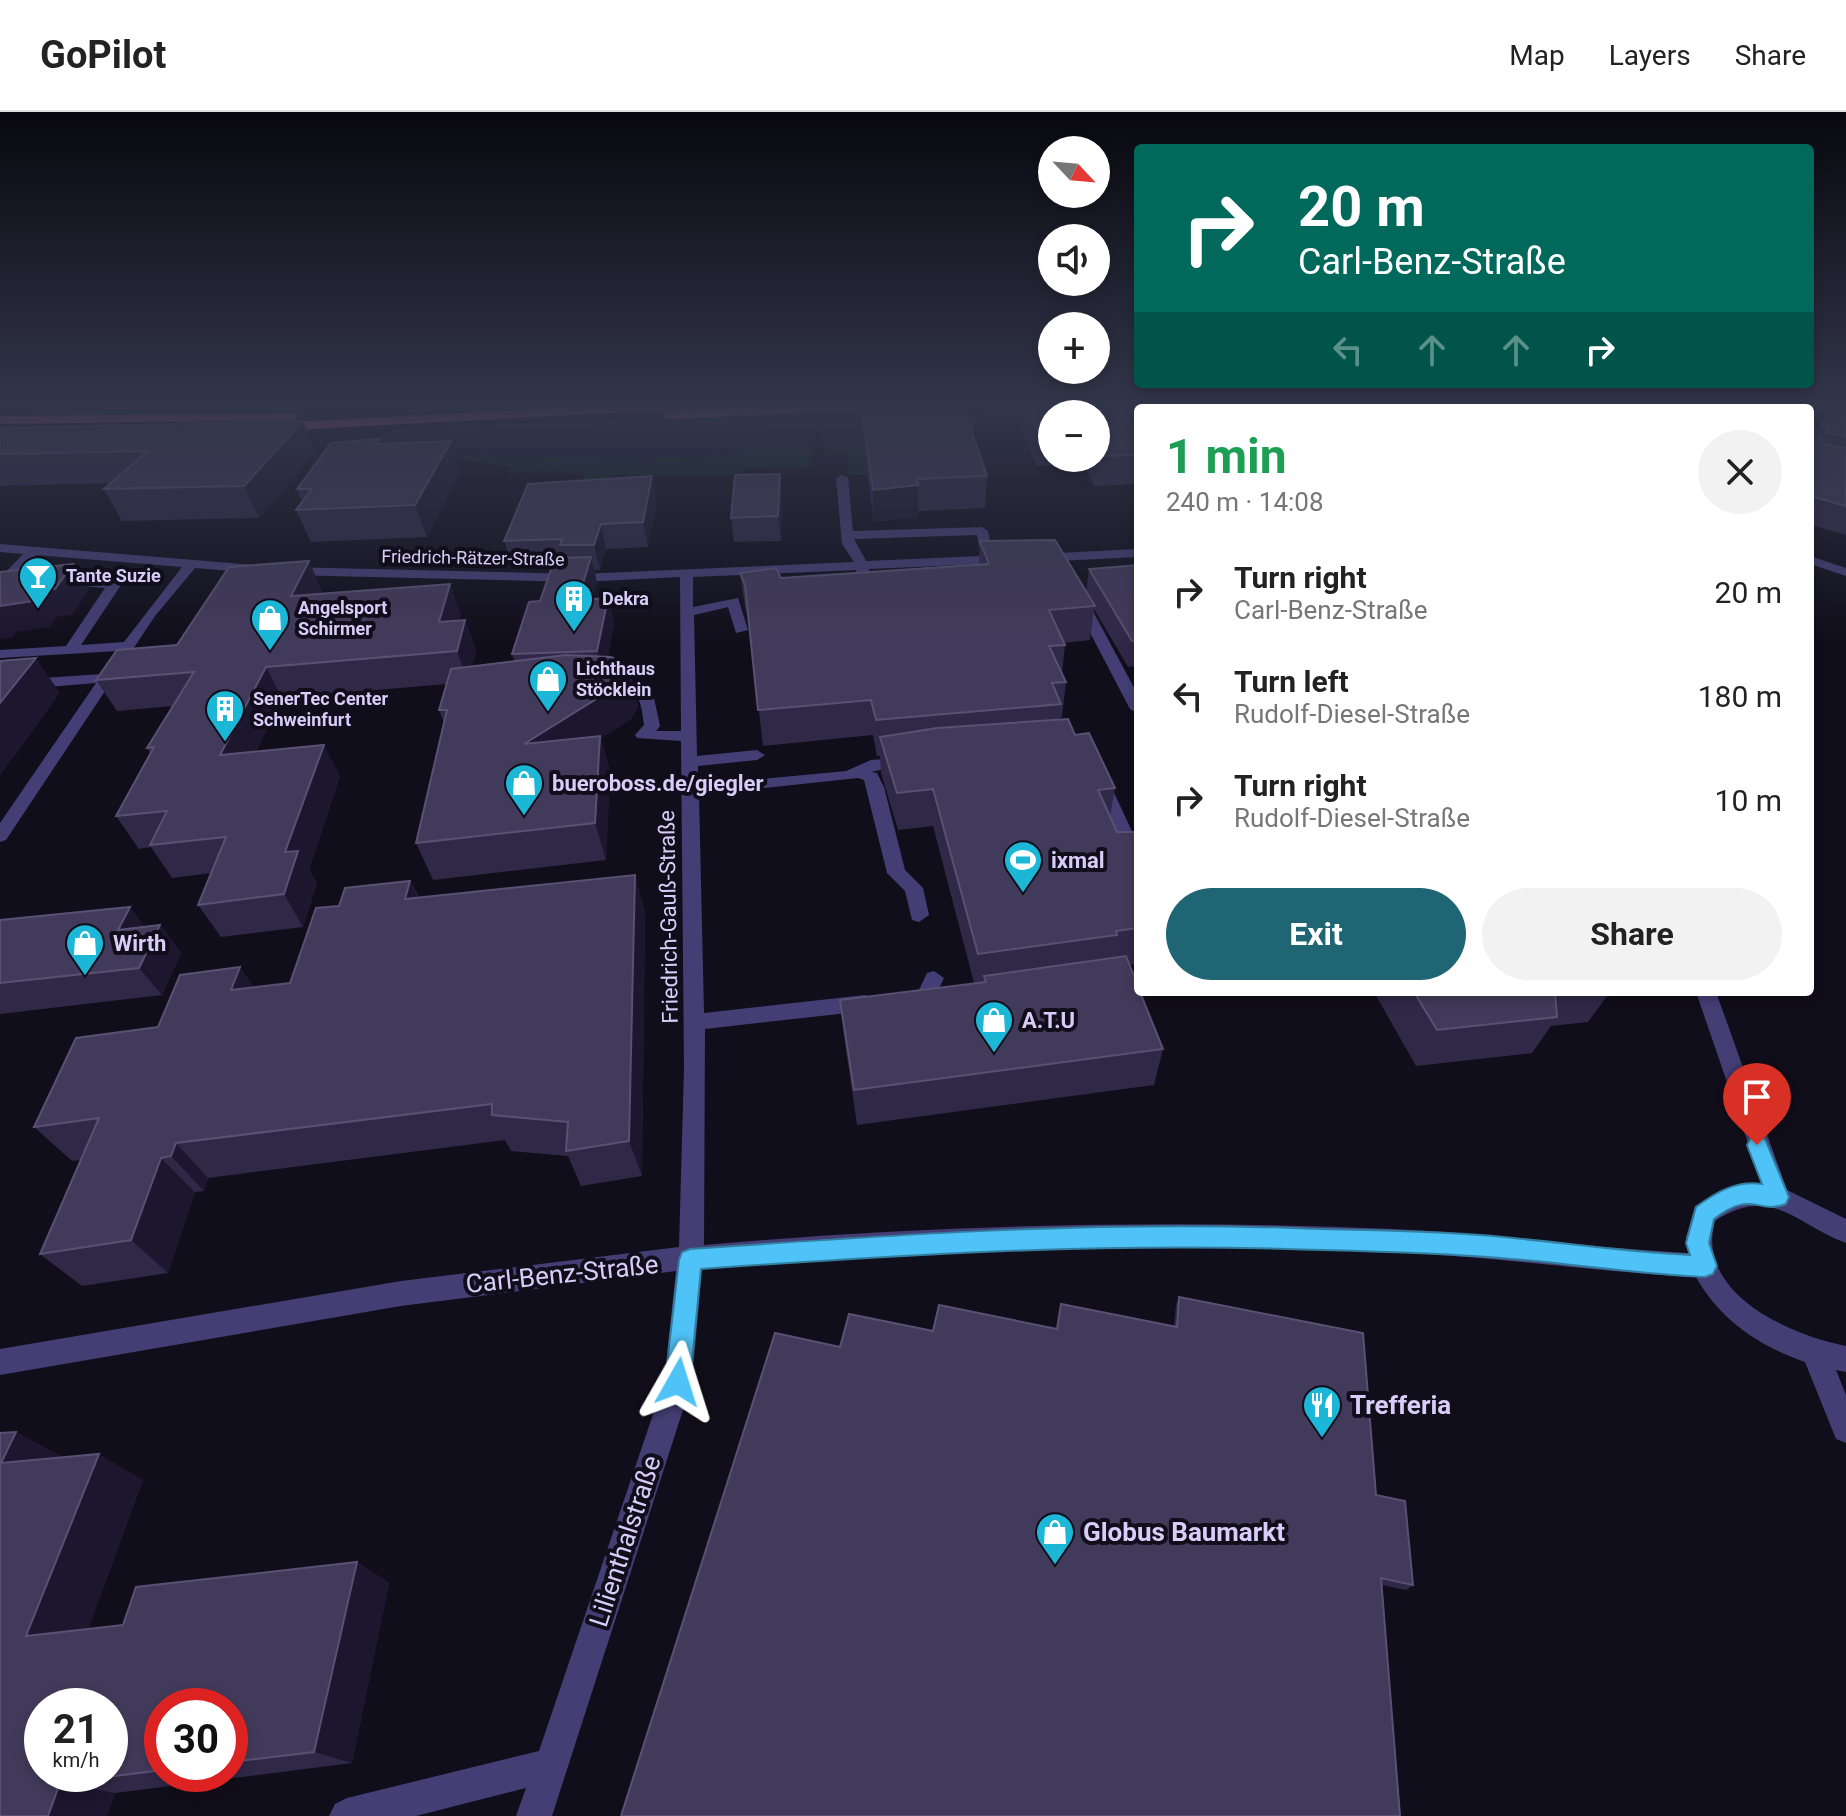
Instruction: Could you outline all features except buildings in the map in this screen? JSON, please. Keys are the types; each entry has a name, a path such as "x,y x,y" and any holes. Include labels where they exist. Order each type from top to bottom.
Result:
{"street":[{"path":"843,485 848,544 862,565 862,592"},
{"path":"847,535 982,531 988,560"},
{"name":"Friedrich-Rätzer-Straße","path":"0,548 192,563 432,576 580,578 1134,553"},
{"path":"4,581 34,550"},
{"path":"1056,557 1134,702"},
{"path":"1814,561 1846,572"},
{"path":"0,836 170,586 192,563"},
{"path":"1814,571 1846,580"},
{"name":"Friedrich-Gauß-Straße","path":"686,573 694,1022 690,1260"},
{"path":"4,581 41,579 114,585 72,648"},
{"path":"687,613 753,597"},
{"path":"733,601 741,630"},
{"path":"0,654 128,646"},
{"path":"0,686 108,678"},
{"path":"585,686 621,685 642,689 649,697 652,726 643,735 689,736"},
{"path":"690,762 757,755"},
{"path":"859,773 871,765 920,758"},
{"path":"1095,769 1134,854"},
{"path":"690,791 859,773 871,777 896,873 914,888 919,915"},
{"path":"1707,996 1778,1197"},
{"path":"694,1022 880,1001"},
{"path":"1846,1232 1819,1214 1778,1197 1749,1192 1723,1199 1704,1214 1698,1243 1705,1266 1724,1295 1750,1320 1778,1339 1816,1355 1846,1359"},
{"name":"Carl-Benz-Straße","path":"0,1362 458,1285 690,1260 927,1242 1066,1238 1287,1238 1500,1247 1638,1263 1705,1266"},
{"name":"Lilienthalstraße","path":"534,1816 678,1382 690,1260"},
{"path":"1816,1355 1846,1429"},
{"path":"347,1816 550,1765"}],"green space":[{"path":"582,485 606,485 585,564 571,521"}],"place":[{"name":"Tante Suzie","path":"38,610"},
{"name":"Dekra","path":"574,633"},
{"name":"Angelsport Schirmer","path":"270,652"},
{"name":"Lichthaus Stöcklein","path":"548,713"},
{"name":"SenerTec Center Schweinfurt","path":"225,743"},
{"name":"bueroboss.de/giegler","path":"524,817"},
{"name":"ixmal","path":"1023,894"},
{"name":"Wirth","path":"85,977"},
{"name":"A.T.U","path":"994,1054"},
{"name":"Trefferia","path":"1322,1439"},
{"name":"Globus Baumarkt","path":"1055,1566"}],"route":[{"path":"678,1382 690,1260 927,1242 1066,1238 1287,1238 1500,1247 1638,1263 1705,1266 1698,1243 1704,1214 1723,1199 1749,1192 1778,1197 1757,1145"}]}
